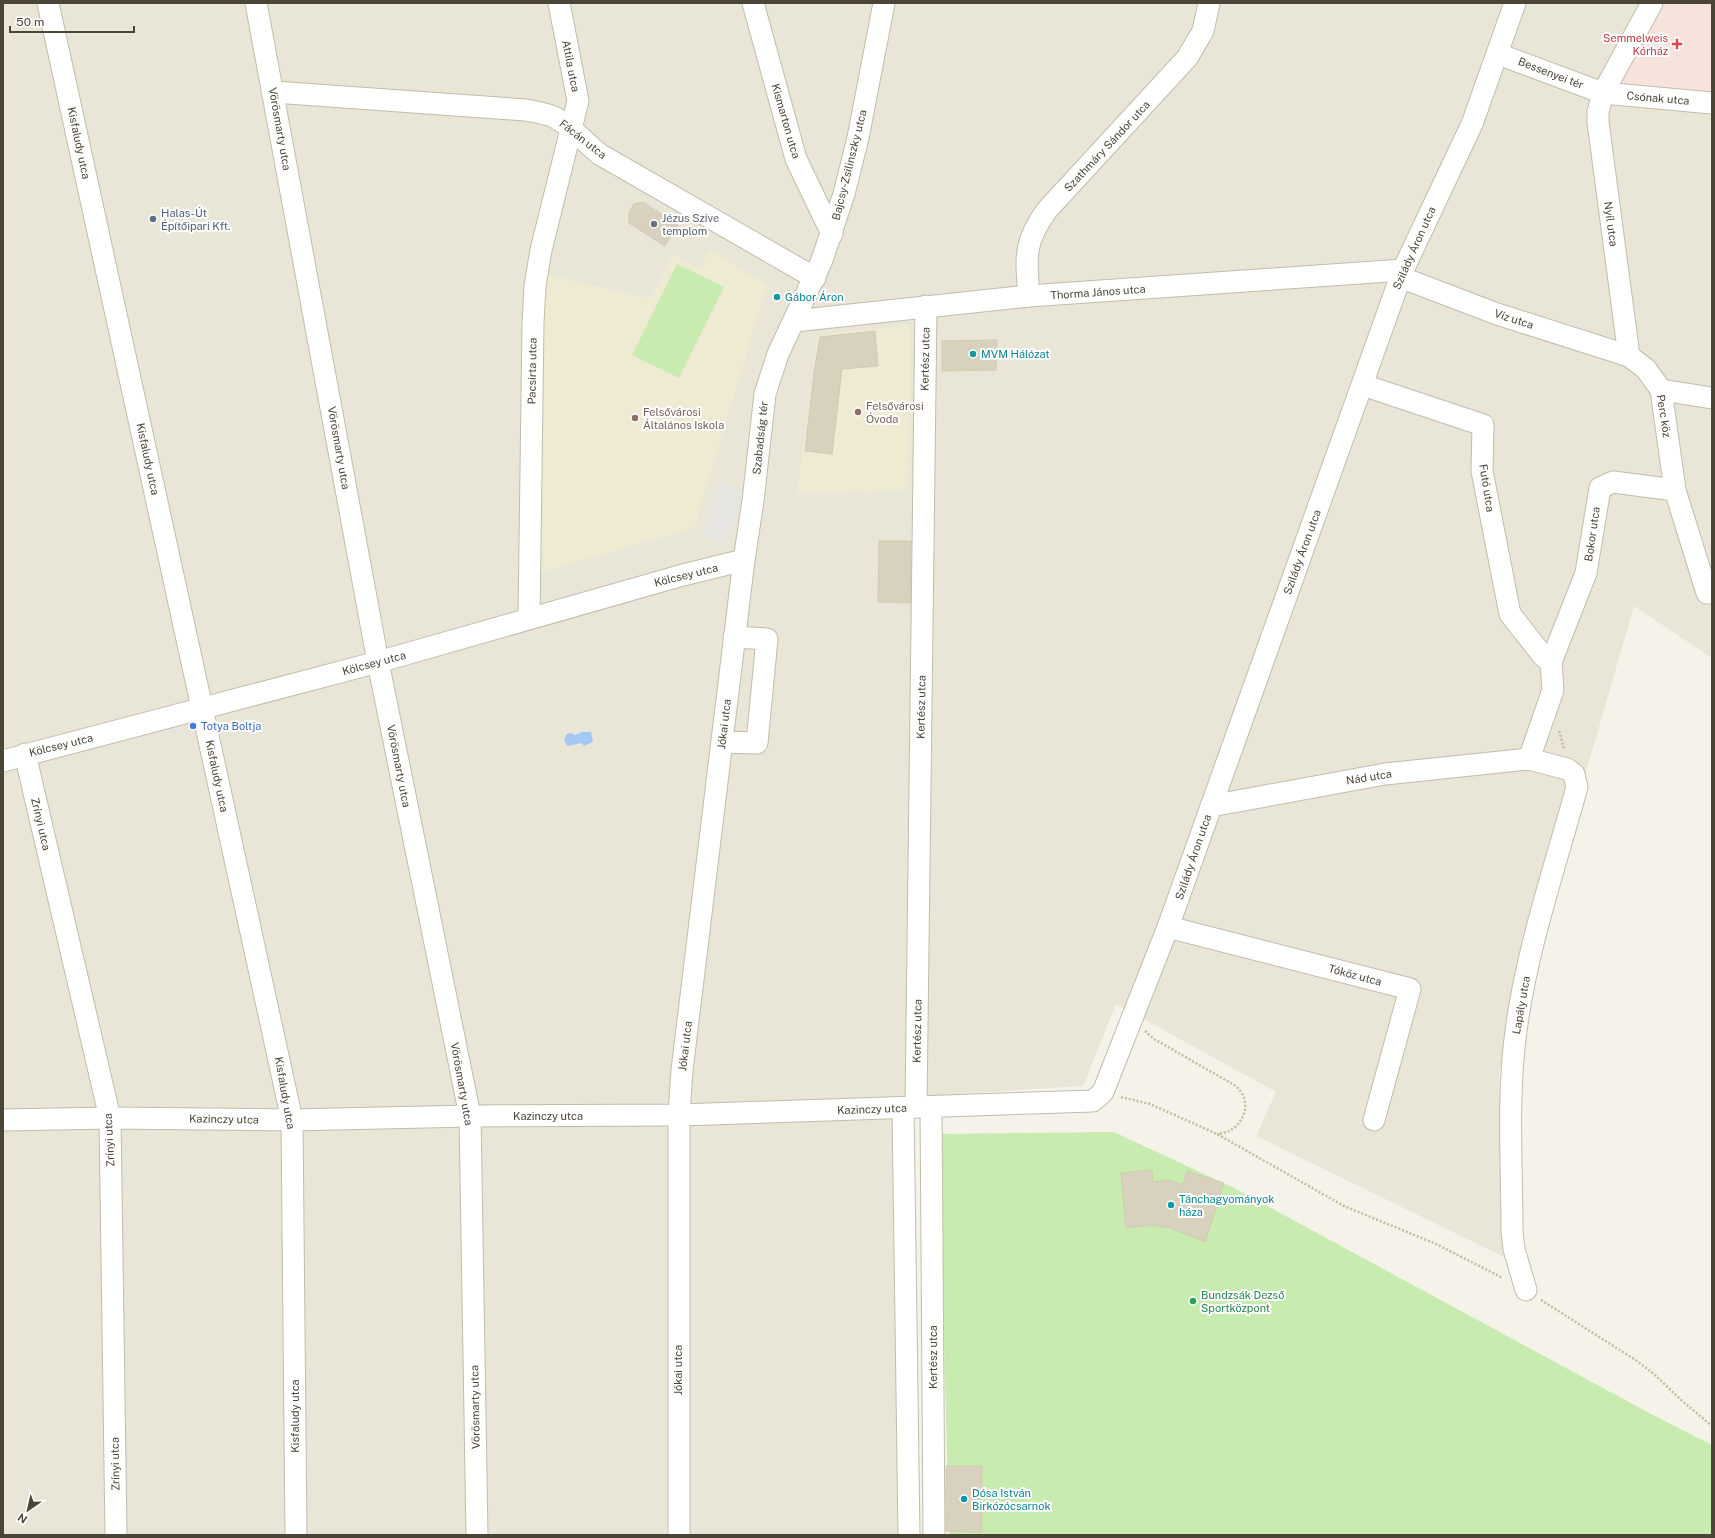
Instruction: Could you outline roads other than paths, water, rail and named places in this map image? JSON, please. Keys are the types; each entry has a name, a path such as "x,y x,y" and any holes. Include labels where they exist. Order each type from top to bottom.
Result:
{"street":[{"name":"Kisfaludy utca","path":"48,3 292,1120 296,1535"},
{"name":"Vörösmarty utca","path":"256,3 274,92 378,662 470,1116 477,1535"},
{"name":"Attila utca","path":"559,3 578,101 571,128"},
{"name":"Kismarton utca","path":"753,3 796,159 832,234"},
{"name":"Bajcsy-Zsilinszky utca","path":"794,321 815,278 832,234 844,194 858,138 884,3"},
{"name":"Szathmáry Sándor utca","path":"1029,296 1026,264 1029,242 1035,227 1052,204 1187,58 1203,31 1209,3"},
{"name":"Szilády Áron utca","path":"1098,1097 1168,927 1363,385 1401,274 1472,124 1516,3"},
{"name":"Nyíl utca","path":"1629,356 1598,122 1598,112 1603,93 1652,3"},
{"name":"Bessenyei tér","path":"1498,54 1603,93"},
{"name":"Fácán utca","path":"274,92 526,110 554,117 571,128 588,145 601,155 815,278"},
{"name":"Csónak utca","path":"1603,93 1712,102"},
{"name":"Pacsirta utca","path":"529,618 533,323 535,286 541,250 571,128"},
{"name":"Thorma János utca","path":"794,321 1029,296 1401,274"},
{"name":"Víz utca","path":"1401,274 1497,314 1629,356"},
{"name":"Kertész utca","path":"926,306 917,1107 934,1535"},
{"name":"Szabadság tér","path":"744,560 753,501 765,394 778,354 794,321"},
{"name":"Perc köz","path":"1629,356 1646,369 1661,390 1675,490"},
{"name":"Futó utca","path":"1363,385 1483,425 1482,471 1510,614 1543,656 1551,662"},
{"path":"1661,390 1712,398"},
{"name":"Bokor utca","path":"1529,759 1553,690 1551,662 1586,573 1600,488 1613,482 1675,490"},
{"path":"1675,490 1707,593 1712,593"},
{"name":"Kölcsey utca","path":"3,761 378,662 683,575 744,560"},
{"name":"Jókai utca","path":"679,1535 679,1115 683,1062 744,560"},
{"path":"722,742 757,743 767,639 734,637"},
{"name":"Zrínyi utca","path":"25,754 110,1118 116,1535"},
{"name":"Nád utca","path":"1211,806 1385,774 1529,759"},
{"name":"Lapály utca","path":"1526,1290 1514,1249 1512,1232 1511,1087 1516,1031 1529,960 1577,787 1574,774 1567,769 1529,759"},
{"name":"Tóköz utca","path":"1168,927 1410,989 1374,1120"},
{"name":"Kazinczy utca","path":"3,1120 110,1118 292,1120 470,1116 679,1115 917,1107 1098,1097"},
{"path":"909,1535 917,1107"}],"water":[{"path":"582,732 591,732 593,742 584,746 582,743 567,746 564,739 567,734 571,733 575,735"}],"place":[{"name":"Semmelweis Kórház","path":"1677,44"},
{"name":"Halas-Út Építőipari Kft.","path":"153,219"},
{"name":"Jézus Szíve templom","path":"654,224"},
{"name":"Gábor Áron","path":"777,297"},
{"name":"MVM Hálózat","path":"973,354"},
{"name":"Felsővárosi Óvoda","path":"858,412"},
{"name":"Felsővárosi Általános Iskola","path":"635,418"},
{"name":"Totya Boltja","path":"193,726"},
{"name":"Tánchagyományok háza","path":"1171,1205"},
{"name":"Bundzsák Dezső Sportközpont","path":"1193,1301"},
{"name":"Dósa István Birkózócsarnok","path":"964,1499"}]}
